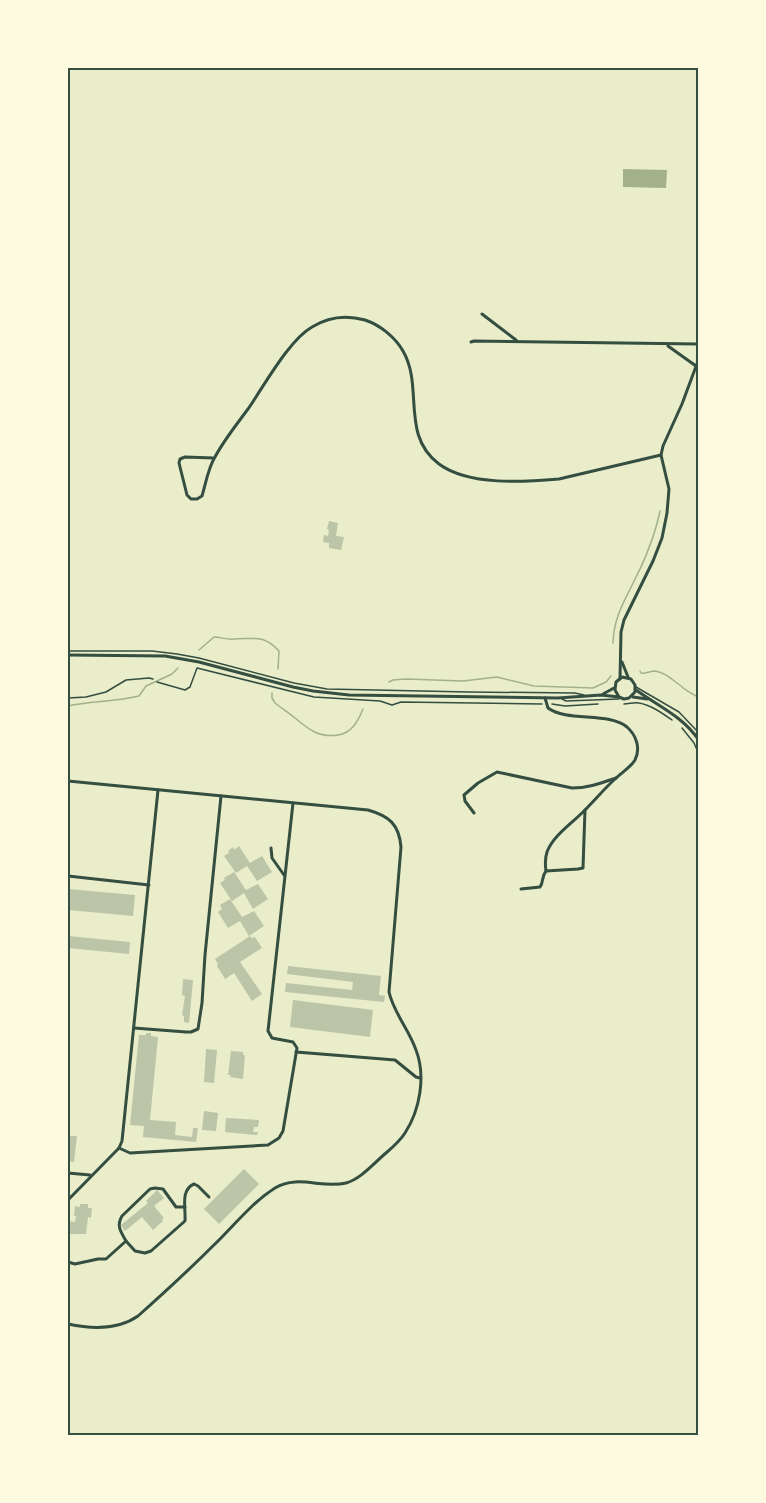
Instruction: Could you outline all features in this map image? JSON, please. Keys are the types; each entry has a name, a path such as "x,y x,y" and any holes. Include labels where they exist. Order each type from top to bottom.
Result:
{"street":[{"path":"482,314 518,341"},
{"path":"214,458 185,457 180,459 179,463 189,498 197,499 201,496 214,458 292,344 311,327 345,317 372,323 391,337 403,350 411,375 419,437 429,455 440,464 467,478 485,480 559,479 661,455"},
{"path":"471,342 699,344"},
{"path":"666,345 696,366"},
{"path":"620,679 621,632 624,620 658,548 665,524 669,489 661,455 663,446 699,361"},
{"path":"68,653 152,655 177,658 292,687 349,695 546,698 601,695 649,700"},
{"path":"621,660 628,678"},
{"path":"619,697 615,693 616,682 628,678 633,680 636,688 649,700 682,720 699,739"},
{"path":"601,695 614,688"},
{"path":"632,697 636,688"},
{"path":"520,889 540,887 546,871 547,854 555,839 630,766 638,750 636,739 629,729 618,722 556,712 548,708 546,698"},
{"path":"474,813 465,801 465,793 493,773 572,788 589,787 617,777"},
{"path":"68,781 368,810 389,819 396,827 400,838 401,856 389,992 395,1011 417,1051 421,1078 416,1110 404,1135 355,1180 345,1184 293,1181 275,1188 260,1199 194,1265 129,1323 120,1326 92,1327 68,1324"},
{"path":"68,1200 119,1148 122,1141 158,790"},
{"path":"134,1028 185,1032 198,1029 221,796"},
{"path":"119,1148 130,1153 268,1145 279,1138 285,1124 297,1052 293,1042 272,1038 268,1031 293,803"},
{"path":"546,871 583,868 585,810"},
{"path":"271,848 272,858 285,876"},
{"path":"68,876 148,885"},
{"path":"297,1052 394,1060 416,1077 421,1078"},
{"path":"68,1173 90,1175"},
{"path":"185,1207 176,1207 163,1189 150,1189 122,1216 119,1227 126,1241 135,1251 145,1254 185,1221 185,1207 185,1192 190,1185 198,1186 209,1197"},
{"path":"68,1262 75,1264 106,1259 126,1241"}],"lane":[{"path":"68,653 152,651 171,653 294,683 327,688 575,693 590,696"},
{"path":"636,688 679,712 699,732"},
{"path":"558,698 566,701 624,699"}],"path":[{"path":"157,682 185,690 190,687 197,668"},
{"path":"68,698 86,697 106,692 126,680 153,679"},
{"path":"619,702 642,704 660,712 687,733 699,752"},
{"path":"548,704 565,706 599,704"}],"shaded area":[{"path":"623,169 667,170 666,188 623,187"}],"building":[{"path":"329,521 338,523 336,536 344,537 341,550 329,548 329,543 323,542 324,535 328,536"},
{"path":"239,846 250,863 262,856 272,872 257,881 247,866 236,873 224,856 233,847 234,850"},
{"path":"234,872 246,890 258,884 268,899 253,909 244,893 232,901 220,883"},
{"path":"68,889 135,895 133,916 68,910"},
{"path":"230,899 242,917 254,911 264,926 249,936 240,921 228,928 218,912 222,909 220,905"},
{"path":"68,936 130,942 129,954 68,948"},
{"path":"250,936 255,937 262,948 240,962 262,994 252,1001 234,973 225,979 215,959"},
{"path":"288,966 381,976 379,995 385,996 384,1002 285,992 286,983 352,990 353,982 287,974"},
{"path":"183,979 193,980 189,1023 184,1022 182,1015 185,996 182,995"},
{"path":"293,1000 373,1010 370,1037 290,1027"},
{"path":"146,1033 158,1037 150,1120 176,1122 175,1135 192,1137 193,1128 198,1128 196,1142 143,1137 144,1126 130,1125 139,1035 146,1035"},
{"path":"206,1049 217,1050 214,1083 204,1082"},
{"path":"231,1051 243,1052 245,1055 243,1079 228,1075"},
{"path":"204,1111 218,1113 216,1131 202,1130"},
{"path":"226,1118 259,1120 258,1127 254,1127 253,1132 258,1132 257,1135 225,1132"},
{"path":"68,1136 77,1136 74,1162 68,1161"},
{"path":"244,1169 259,1184 219,1224 204,1209"},
{"path":"157,1190 164,1198 154,1206 164,1218 163,1221 153,1230 142,1217 125,1231 121,1225 148,1203 146,1201"},
{"path":"80,1204 88,1204 88,1208 92,1208 91,1218 88,1217 86,1234 68,1234 68,1221 75,1222 75,1206 80,1207"}],"waterway":[{"path":"613,643 618,616 647,553 660,511"},
{"path":"199,650 214,637 263,640 279,651 278,669"},
{"path":"68,706 139,696 146,686 172,674 178,668"},
{"path":"640,671 641,673 655,671 663,673 698,697"},
{"path":"389,682 406,679 463,681 497,677 534,686 593,688 606,682 611,676"},
{"path":"272,693 272,698 277,705 319,734 331,736 347,732 357,722 363,709"}]}
